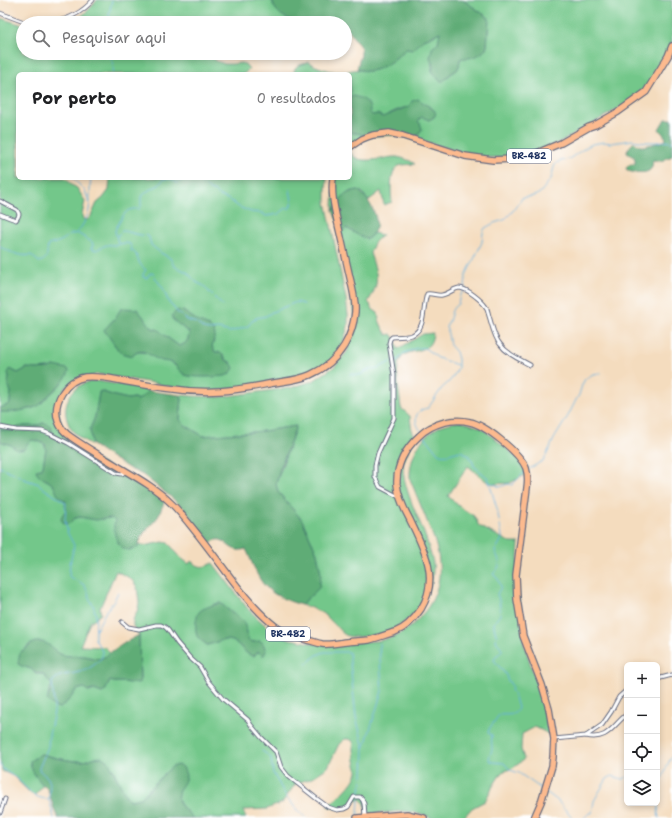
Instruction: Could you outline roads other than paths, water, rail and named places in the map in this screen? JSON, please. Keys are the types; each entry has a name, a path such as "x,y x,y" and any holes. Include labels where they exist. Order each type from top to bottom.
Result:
{"highway":[{"name":"BR-482","path":"352,146 367,137 389,133 465,156 493,160 512,159 532,155 561,143 596,125 618,112 646,92 668,56 672,46"},
{"name":"BR-482","path":"334,180 334,202 355,307 351,332 340,352 328,364 309,376 229,390 206,391 174,389 98,377 81,378 72,382 61,396 57,407 57,417 60,425 71,437 148,485 158,492 179,512 214,554 238,588 260,613 288,634 323,644 370,640 397,631 411,621 420,611 424,603 430,583 428,563 400,498 397,484 398,469 405,453 412,443 421,434 432,427 448,421 459,420 474,422 499,438 517,455 526,468 528,482 516,575 517,599 522,636 542,685 549,709 554,739 552,766 541,802 534,818"},
{"path":"357,818 407,814 424,818"}],"street":[{"path":"73,16 86,8 93,0"},
{"path":"0,13 16,19"},
{"path":"0,201 16,210 19,214 16,220 0,214"},
{"path":"400,498 380,487 375,477 375,466 378,453 394,418 394,375 389,343 392,337 412,335 418,330 424,319 425,300 427,294 442,295 460,288 471,294 482,302 487,308 498,343 507,352 530,365"},
{"path":"0,427 16,430 42,431 68,443 116,473 122,474 126,472"},
{"path":"122,622 128,627 139,629 156,625 165,627 176,644 200,667 208,681 223,699 248,720 261,737 276,752 281,768 288,776 328,807 337,810 348,807 354,797 360,797 364,804 365,817"},
{"path":"660,678 672,675"},
{"path":"586,736 602,724 611,712 619,697 624,693"},
{"path":"554,739 586,736 595,737 606,734 611,731 624,717"},
{"path":"0,813 5,799"}],"waterway":[{"path":"109,16 112,0"},
{"path":"112,60 113,72"},
{"path":"421,431 418,427 416,416 420,411 428,408 458,368 456,352 450,345 446,327 452,310 458,304 460,295 465,289 466,275 482,242 485,228 504,220 522,198 534,196 540,193 551,179 556,163 569,159 592,144 632,140 645,142 672,142"},
{"path":"75,180 85,191 89,202"},
{"path":"0,247 19,255 31,255 39,262 45,259 48,245 57,243 69,235 77,233 84,222 89,210 91,180"},
{"path":"118,243 115,231 124,215 129,210 139,209 141,207 141,197 149,190 159,185 163,180"},
{"path":"172,180 177,183 182,180"},
{"path":"198,180 210,190 230,200 239,207 251,212 262,213 266,216 279,214 286,208 290,208 292,201 290,189"},
{"path":"117,236 122,231 148,236 151,245 170,258 174,266 187,272 196,282 204,286 223,306"},
{"path":"77,233 92,242 93,245 91,249 93,250 109,245 124,243 130,244 132,248 131,251 135,253 140,265 146,270 143,277 147,278 150,273 154,274 163,288 169,303 178,313 187,320 196,323 204,329 218,329 230,332 248,326 256,318 266,316 296,302 304,304"},
{"path":"393,361 398,360 404,353 417,348 424,348 438,358 457,365"},
{"path":"350,374 360,375 368,370 377,369 390,362"},
{"path":"529,469 544,460 579,395 585,379 593,374 601,373"},
{"path":"424,435 438,453 446,454 461,451 468,455 474,466 488,478 497,509 502,536 502,539 495,551 499,561 499,566 493,574 498,579 501,587 497,594 500,604 500,614 494,625 497,637 496,641 502,650 494,660 506,675 512,686 511,690 514,694 518,708 513,714 499,715 489,729 488,733 492,735 492,750 489,760 504,763 510,770 519,773 543,790"},
{"path":"0,467 24,479 39,484 66,503 65,520 68,534 74,545 69,576 84,585 88,592 96,615 95,639 102,651 102,657 98,662 86,670 58,677 52,682 54,712 48,747 39,770 48,778 50,783 49,799 54,818"},
{"path":"489,482 500,487 508,484 512,485 525,472"},
{"path":"96,630 118,592"},
{"path":"359,795 363,775 364,749 382,691 379,643"},
{"path":"306,664 317,655 324,652 349,652 356,717 364,748"},
{"path":"262,751 271,758 273,773 286,796 297,810 307,818"},
{"path":"660,781 672,757"},
{"path":"0,765 34,795 43,799 48,799"},
{"path":"584,818 589,813 592,813 594,801 607,779 612,776 624,778"},
{"path":"546,792 558,801 572,818"},
{"path":"358,815 359,799"},
{"path":"658,806 659,818"}]}
